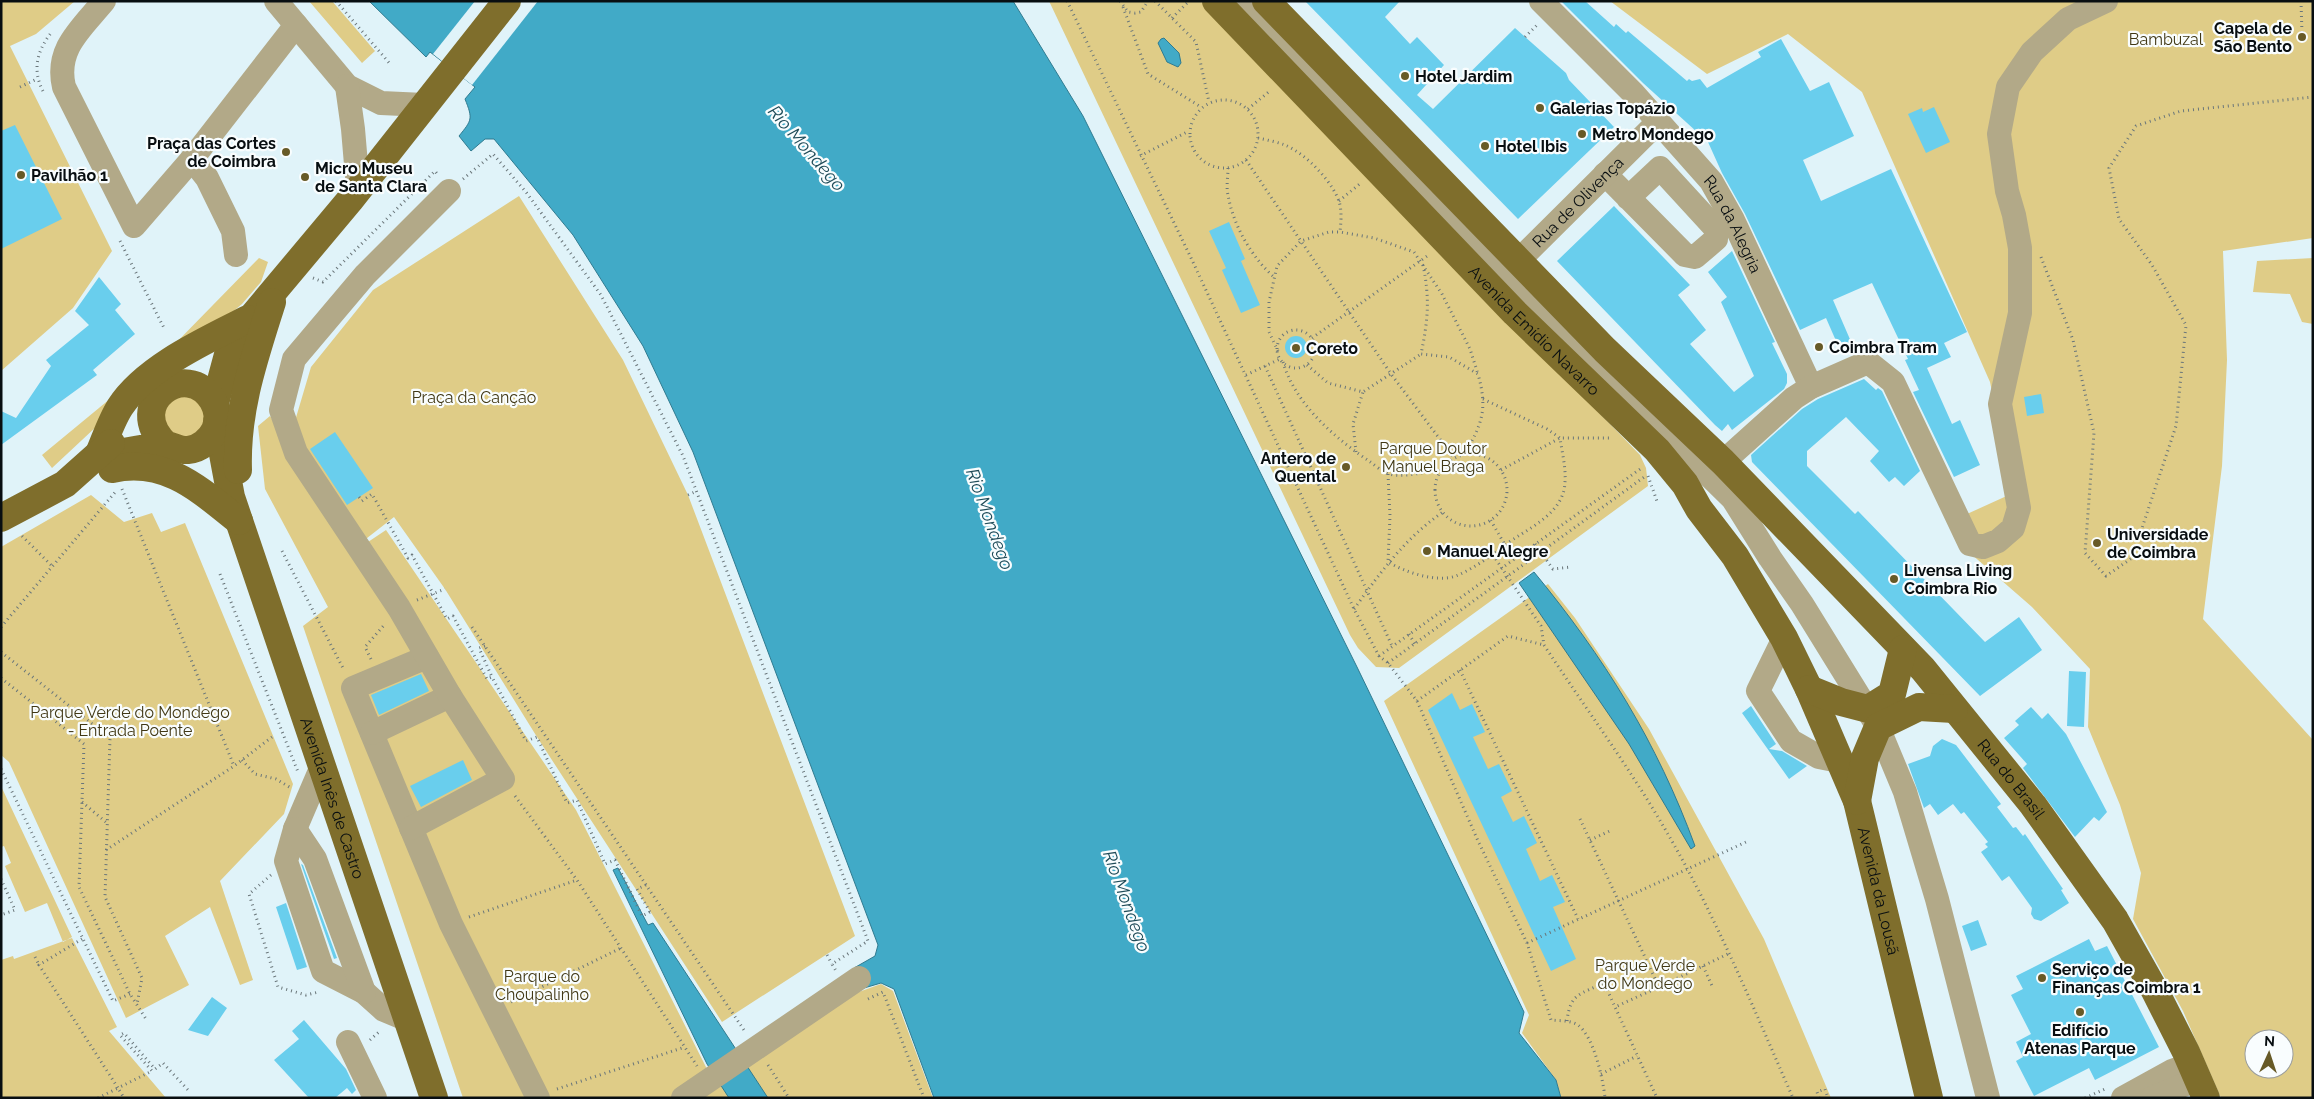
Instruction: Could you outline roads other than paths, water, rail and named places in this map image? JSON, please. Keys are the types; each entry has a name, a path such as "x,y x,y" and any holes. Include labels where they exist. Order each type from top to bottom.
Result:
{"main road":[{"path":"65,484 98,456 168,388 183,383 229,351 252,317 358,188 506,1"},
{"name":"Avenida Emídio Navarro","path":"1216,1 1515,313 1657,450 1760,500"},
{"name":"Avenida Emídio Navarro","path":"1266,1 1604,350 1703,471 1698,509 1735,556 1784,638 1809,689"},
{"path":"1,518 65,484 114,468 143,466 172,473 235,509 237,443 246,386 276,289"},
{"path":"98,456 120,407 150,375 173,360 252,317"},
{"path":"98,456 199,447 208,440 216,413 229,351"},
{"path":"183,383 202,388 216,413"},
{"path":"156,398 151,411 151,424 156,436 177,448"},
{"name":"Avenida Inês de Castro","path":"216,413 235,509 311,772 396,1024 434,1098"},
{"name":"Avenida Inês de Castro","path":"177,448 235,509"},
{"name":"Rua do Brasil","path":"1760,500 1922,668 2033,804 2115,920 2156,990 2198,1080"},
{"path":"1857,801 1873,718 1892,694 1904,648"},
{"path":"1809,689 1873,718 1919,707 1954,709"},
{"name":"Avenida da Lousã","path":"1809,689 1838,761 1857,801 1929,1098"}],"street":[{"path":"104,1 66,48 61,74 64,87 125,230 192,159 296,25"},
{"path":"276,1 347,86 381,103 424,105"},
{"path":"1244,1 1529,299 1733,499 1873,718 1905,792 1937,899 1988,1098"},
{"name":"Rua da Alegria","path":"1540,1 1590,48 1711,182 1724,224 1811,387"},
{"path":"1703,471 1794,398 1811,387 1868,362 1893,382 1970,544 1983,548 1998,541 2013,528 2019,508 2000,404 2020,313 2020,248 2007,191 1999,134 2008,87 2032,52 2068,19 2106,1"},
{"path":"347,86 358,188"},
{"name":"Rua de Olivença","path":"1518,260 1658,122"},
{"path":"192,159 207,178 233,231 236,255"},
{"path":"1605,174 1628,198 1684,255 1695,257 1716,239 1724,224 1660,168 1628,198"},
{"path":"411,828 503,779 450,696 399,608 296,453 280,410 294,359 365,275 449,191"},
{"path":"1784,638 1758,691 1791,741 1819,757 1838,761"},
{"path":"427,657 354,688 451,924 538,1096"},
{"path":"372,733 450,696"},
{"path":"311,772 286,861 323,971 357,988 384,1010 396,1024"},
{"path":"295,828 315,859 357,988"},
{"path":"683,1098 711,1081 852,983"},
{"path":"359,1041 375,1098"},
{"path":"2123,1098 2172,1071 2198,1080"},
{"path":"2152,1098 2198,1080"}],"water":[{"name":"Rio Mondego","path":"369,1 1013,1 1083,116 1357,667 1524,1012 1519,1033 1556,1080 1561,1098 934,1098 894,989 881,983 864,988 854,968 875,956 878,945 693,452 643,346 573,235 494,139 485,139 471,151 459,136 470,119 465,99 475,87 430,52 426,57"},
{"path":"1164,38 1179,53 1181,63 1178,67 1167,62 1158,43"},
{"path":"1534,572 1606,669 1646,736 1680,808 1695,846 1691,849 1629,744 1519,583"},
{"path":"618,868 648,925 653,923 768,1098 729,1098 707,1064 613,870"}],"place":[{"name":"Capela de São Bento","path":"2302,37"},
{"name":"Hotel Jardim","path":"1405,76"},
{"name":"Galerias Topázio","path":"1540,108"},
{"name":"Metro Mondego","path":"1582,134"},
{"name":"Hotel Ibis","path":"1485,146"},
{"name":"Praça das Cortes de Coimbra","path":"286,152"},
{"name":"Pavilhão 1","path":"21,175"},
{"name":"Micro Museu de Santa Clara","path":"305,177"},
{"name":"Coimbra Tram","path":"1819,347"},
{"name":"Coreto","path":"1296,348"},
{"name":"Antero de Quental","path":"1346,467"},
{"name":"Universidade de Coimbra","path":"2097,543"},
{"name":"Manuel Alegre","path":"1427,551"},
{"name":"Livensa Living Coimbra Rio","path":"1894,579"},
{"name":"Serviço de Finanças Coimbra 1","path":"2042,978"},
{"name":"Edifício Atenas Parque","path":"2080,1012"}],"park label":[{"name":"Bambuzal","path":"2166,39"},
{"name":"Praça da Canção","path":"474,397"},
{"name":"Parque Doutor Manuel Braga","path":"1433,457"},
{"name":"Parque Verde do Mondego - Entrada Poente","path":"130,721"},
{"name":"Parque Verde do Mondego","path":"1645,974"},
{"name":"Parque do Choupalinho","path":"542,985"}]}
